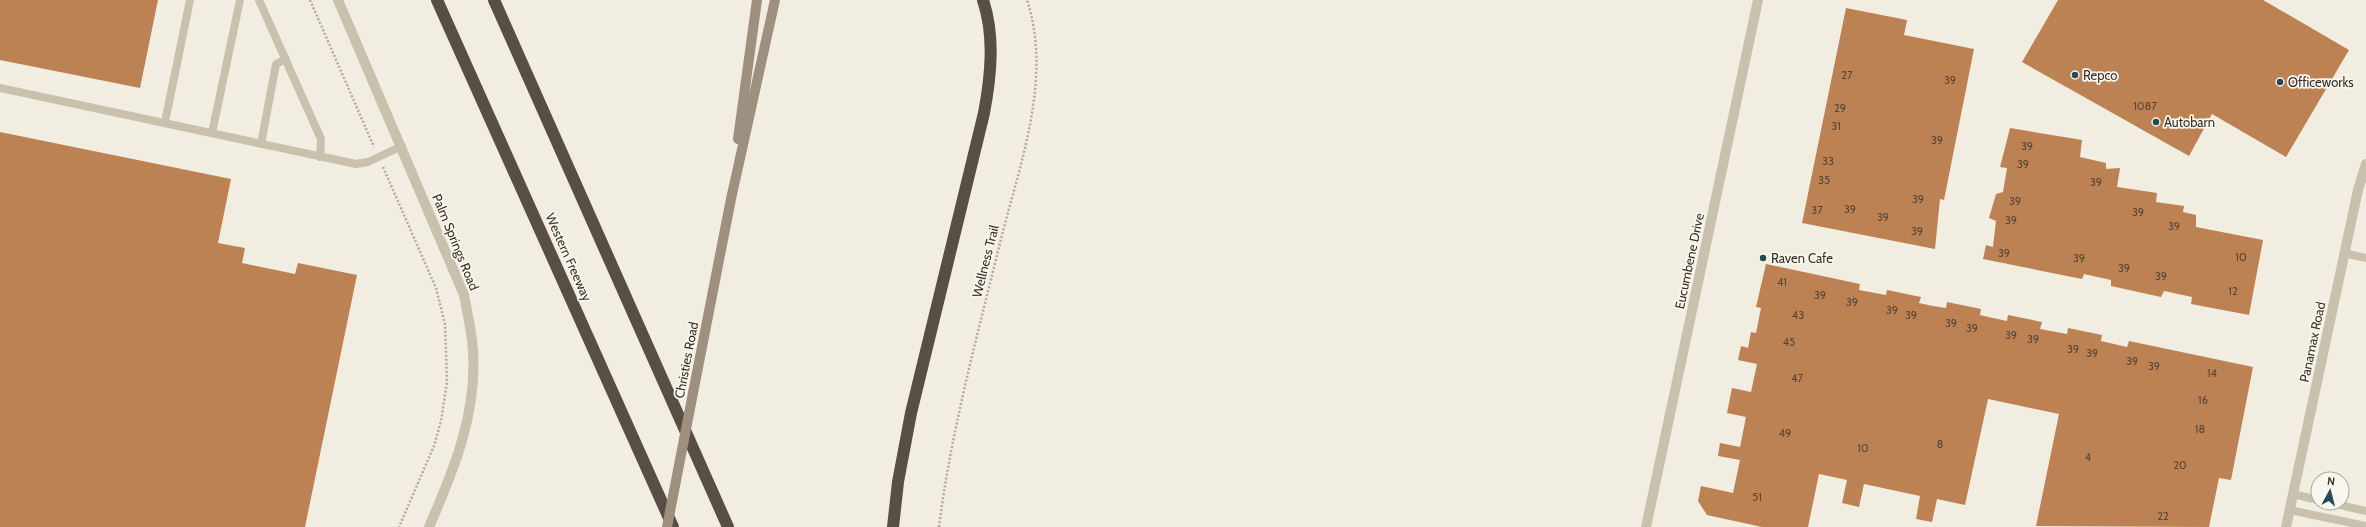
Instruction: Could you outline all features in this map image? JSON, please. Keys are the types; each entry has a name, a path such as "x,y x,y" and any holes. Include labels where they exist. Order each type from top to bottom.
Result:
{"highway":[{"name":"Western Freeway","path":"437,0 674,527"},
{"path":"494,0 728,527"},
{"path":"893,527 898,482 911,413 986,105 991,66 990,41 983,0"}],"main road":[{"name":"Christies Road","path":"730,199 757,0"},
{"path":"752,32 761,0"},
{"name":"Christies Road","path":"667,527 730,199 776,0"}],"street":[{"name":"Palm Springs Road","path":"338,0 402,146 464,295 472,341 472,389 465,431 450,481 429,527"},
{"name":"Eucumbene Drive","path":"1646,527 1758,0"},
{"name":"Panamax Road","path":"2286,527 2344,253 2358,190 2366,164"}],"lane":[{"path":"165,122 190,0"},
{"path":"212,133 240,0"},
{"path":"260,0 321,138 320,157"},
{"path":"261,144 276,64 286,59"},
{"path":"0,88 356,164 379,157 402,146"},
{"path":"2344,253 2366,258"},
{"path":"2293,494 2310,498"},
{"path":"2350,507 2366,511"},
{"path":"2290,510 2366,526"}],"path":[{"path":"310,0 436,288 445,324 447,382 441,421 434,446 399,527"},
{"name":"Wellness Trail","path":"939,527 945,483 964,394 1028,131 1035,74 1033,27 1027,0"}],"building":[{"path":"0,0 158,0 140,88 0,60"},
{"path":"2058,0 2263,0 2349,50 2286,157 2212,114 2189,156 2022,62"},
{"path":"1846,8 1907,20 1904,35 1974,49 1944,200 1940,199 1935,249 1802,223"},
{"path":"2010,128 2082,140 2080,157 2106,163 2106,169 2120,168 2117,187 2157,193 2156,202 2184,206 2183,212 2196,215 2196,227 2263,240 2249,315 2191,304 2192,297 2164,291 2161,297 2111,286 2111,280 2084,274 2082,279 1983,259 1986,245 1993,247 1996,221 1989,218 1996,194 2003,192 2007,168 2000,167"},
{"path":"0,132 231,179 218,243 245,248 242,263 295,274 298,263 357,275 305,527 0,527"},
{"path":"1766,264 1860,284 1859,290 1886,295 1887,290 1921,297 1919,303 1933,306 1946,308 1947,302 1981,309 1980,315 2007,321 2008,315 2042,322 2040,329 2067,334 2068,328 2102,335 2101,341 2127,347 2129,341 2253,367 2231,480 2219,478 2209,527 2036,526 2059,414 1988,399 1965,505 1937,499 1932,522 1916,519 1920,496 1864,484 1859,507 1842,503 1847,480 1819,474 1808,527 1762,527 1707,515 1698,501 1701,486 1733,493 1740,460 1718,456 1720,443 1740,447 1746,417 1727,413 1732,388 1751,392 1757,364 1738,360 1741,346 1748,348 1751,332 1756,333 1761,308 1756,307"}],"place":[{"name":"Repco","path":"2075,75"},
{"name":"Officeworks","path":"2280,82"},
{"name":"Autobarn","path":"2156,122"},
{"name":"Raven Cafe","path":"1763,258"}]}
